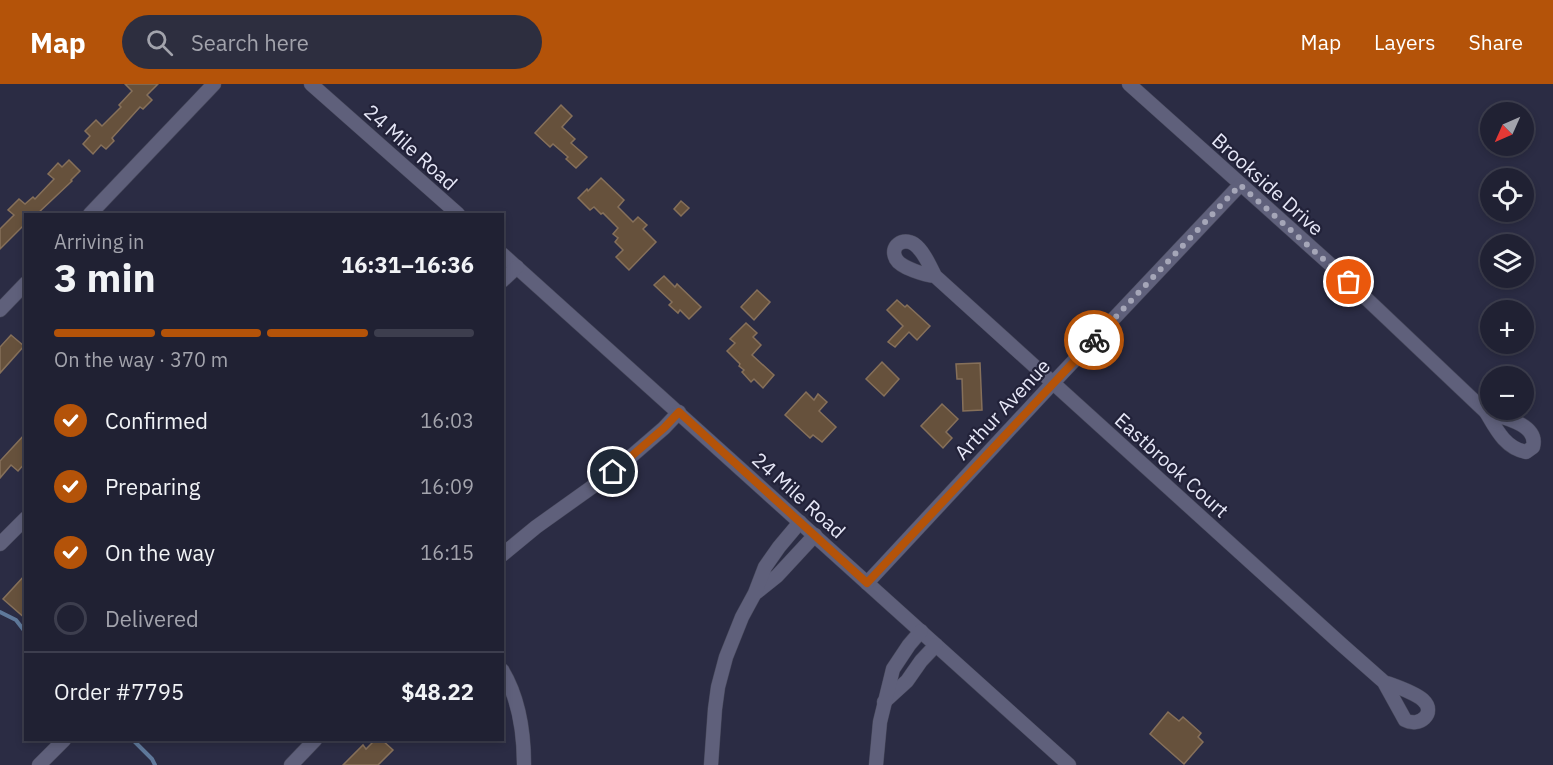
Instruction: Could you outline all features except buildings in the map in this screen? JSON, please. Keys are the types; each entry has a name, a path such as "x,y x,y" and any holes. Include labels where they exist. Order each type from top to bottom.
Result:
{"street":[{"path":"91,213 214,84"},
{"name":"24 Mile Road","path":"311,84 457,213"},
{"name":"Brookside Drive","path":"1129,84 1332,266 1480,406"},
{"name":"Arthur Avenue","path":"867,583 1240,185"},
{"name":"24 Mile Road","path":"504,256 1069,765"},
{"path":"504,280 517,267"},
{"name":"Eastbrook Court","path":"935,276 1384,682"},
{"path":"0,309 24,285"},
{"path":"504,553 536,527 613,472 679,412"},
{"path":"0,544 24,520"},
{"path":"711,765 715,709 726,657 734,635 765,567 800,522"},
{"path":"755,593 777,576 815,535"},
{"path":"876,765 880,722 893,669 921,631"},
{"path":"884,702 907,681 936,645"},
{"path":"504,674 515,696 520,718 524,765"},
{"path":"39,765 63,741"},
{"path":"291,765 314,741"}],"waterway":[{"path":"0,612 16,620 24,630"},
{"path":"134,741 155,765"}],"way so far":[{"path":"1094,340 1240,185 1349,282"}],"route":[{"path":"613,472 679,412 867,583 1094,340"}]}
